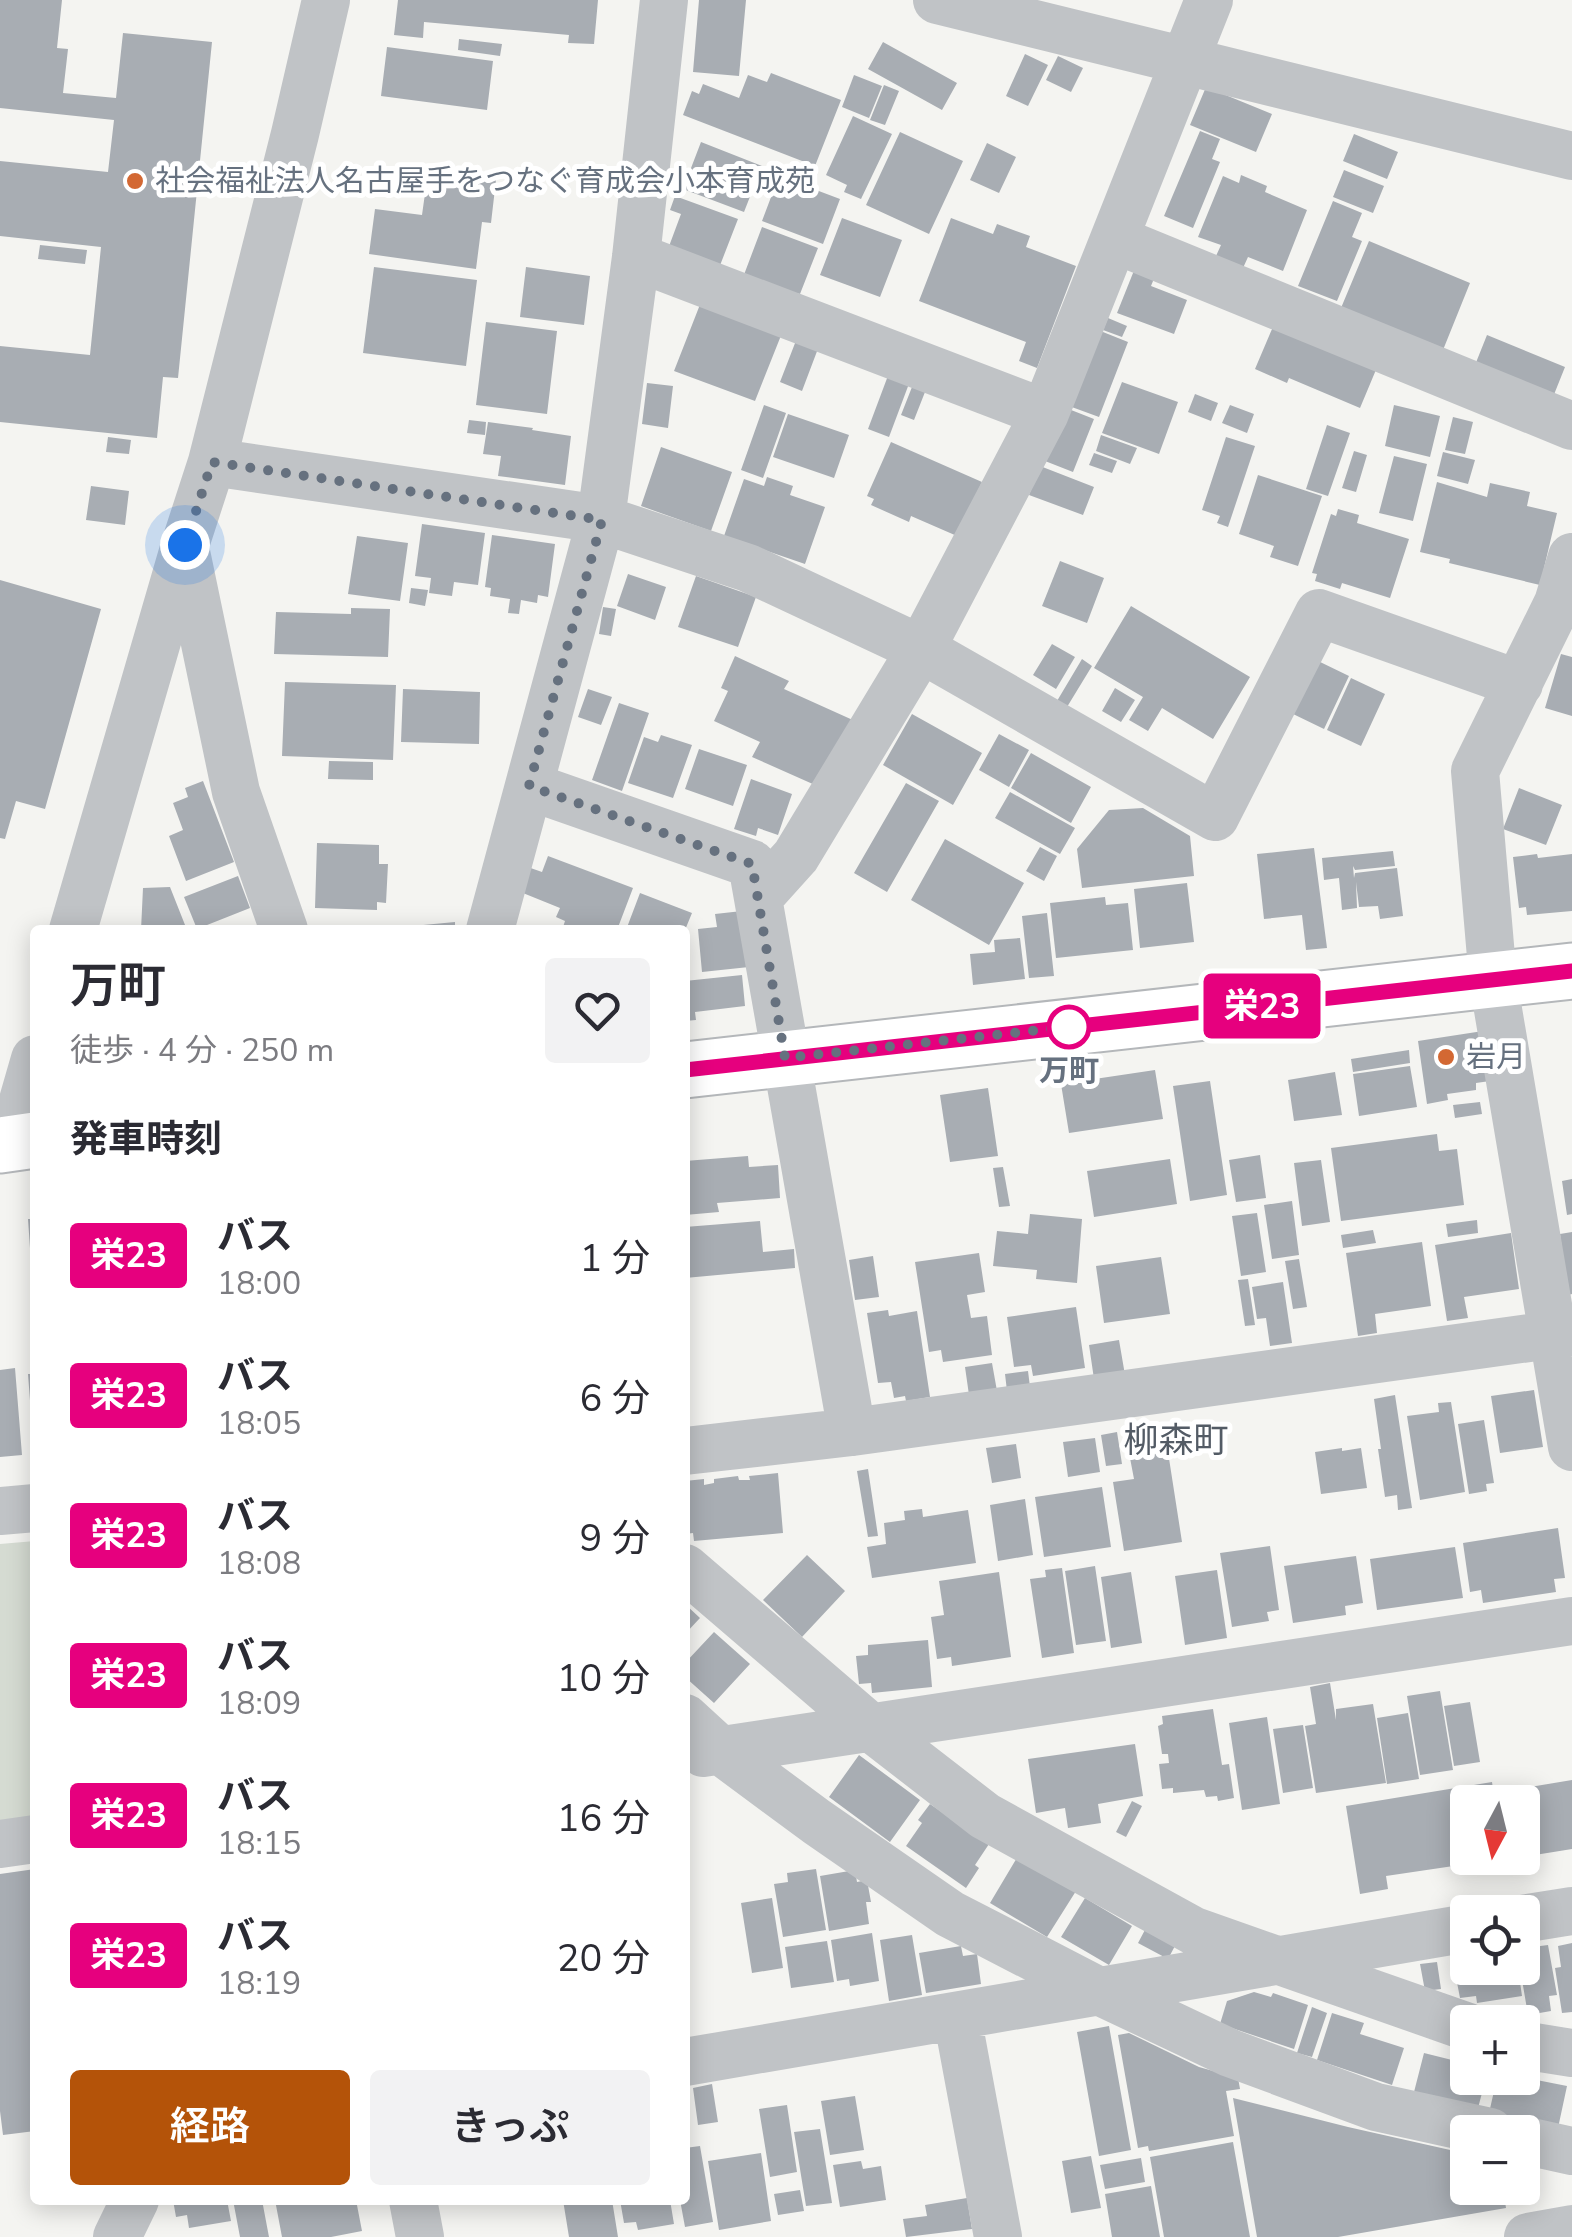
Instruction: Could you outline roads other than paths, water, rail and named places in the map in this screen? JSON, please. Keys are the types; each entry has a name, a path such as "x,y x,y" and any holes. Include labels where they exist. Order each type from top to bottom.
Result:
{"main road":[{"path":"690,1069 1572,971"}],"street":[{"path":"74,925 212,462 326,0"},
{"path":"491,925 602,520 664,0"},
{"path":"937,0 1572,156"},
{"path":"760,896 796,856 922,649 1045,413 1208,0"},
{"path":"1114,239 1572,426"},
{"path":"636,258 1045,413"},
{"path":"212,462 602,520 748,568 922,649 1215,817 1318,614 1519,684"},
{"path":"185,545 236,792 282,925"},
{"path":"1572,557 1558,603 1475,771 1493,980 1563,1333 1572,1447"},
{"path":"529,786 752,864 852,1432"},
{"path":"15,1142 30,1080"},
{"path":"690,1450 852,1432 1563,1333"},
{"path":"0,1511 30,1508"},
{"path":"690,1572 870,1727 985,1816 1194,1931 1450,2021"},
{"path":"703,1753 1572,1621"},
{"path":"690,1728 703,1753 950,1914 1230,2053 1376,2107 1450,2123"},
{"path":"0,1844 30,1840"},
{"path":"1540,1916 1572,1911"},
{"path":"690,2061 1450,1931"},
{"path":"957,2016 998,2237"},
{"path":"1540,2048 1572,2053"},
{"path":"1540,2144 1572,2151"},
{"path":"117,2237 132,2205"},
{"path":"414,2205 420,2237"},
{"path":"1528,2237 1572,2229"}],"place":[{"name":"社会福祉法人名古屋手をつなぐ育成会小本育成苑","path":"135,181"},
{"name":"万町","path":"1069,1027"},
{"name":"岩月","path":"1446,1057"}],"district":[{"name":"柳森町","path":"1176,1440"}]}
